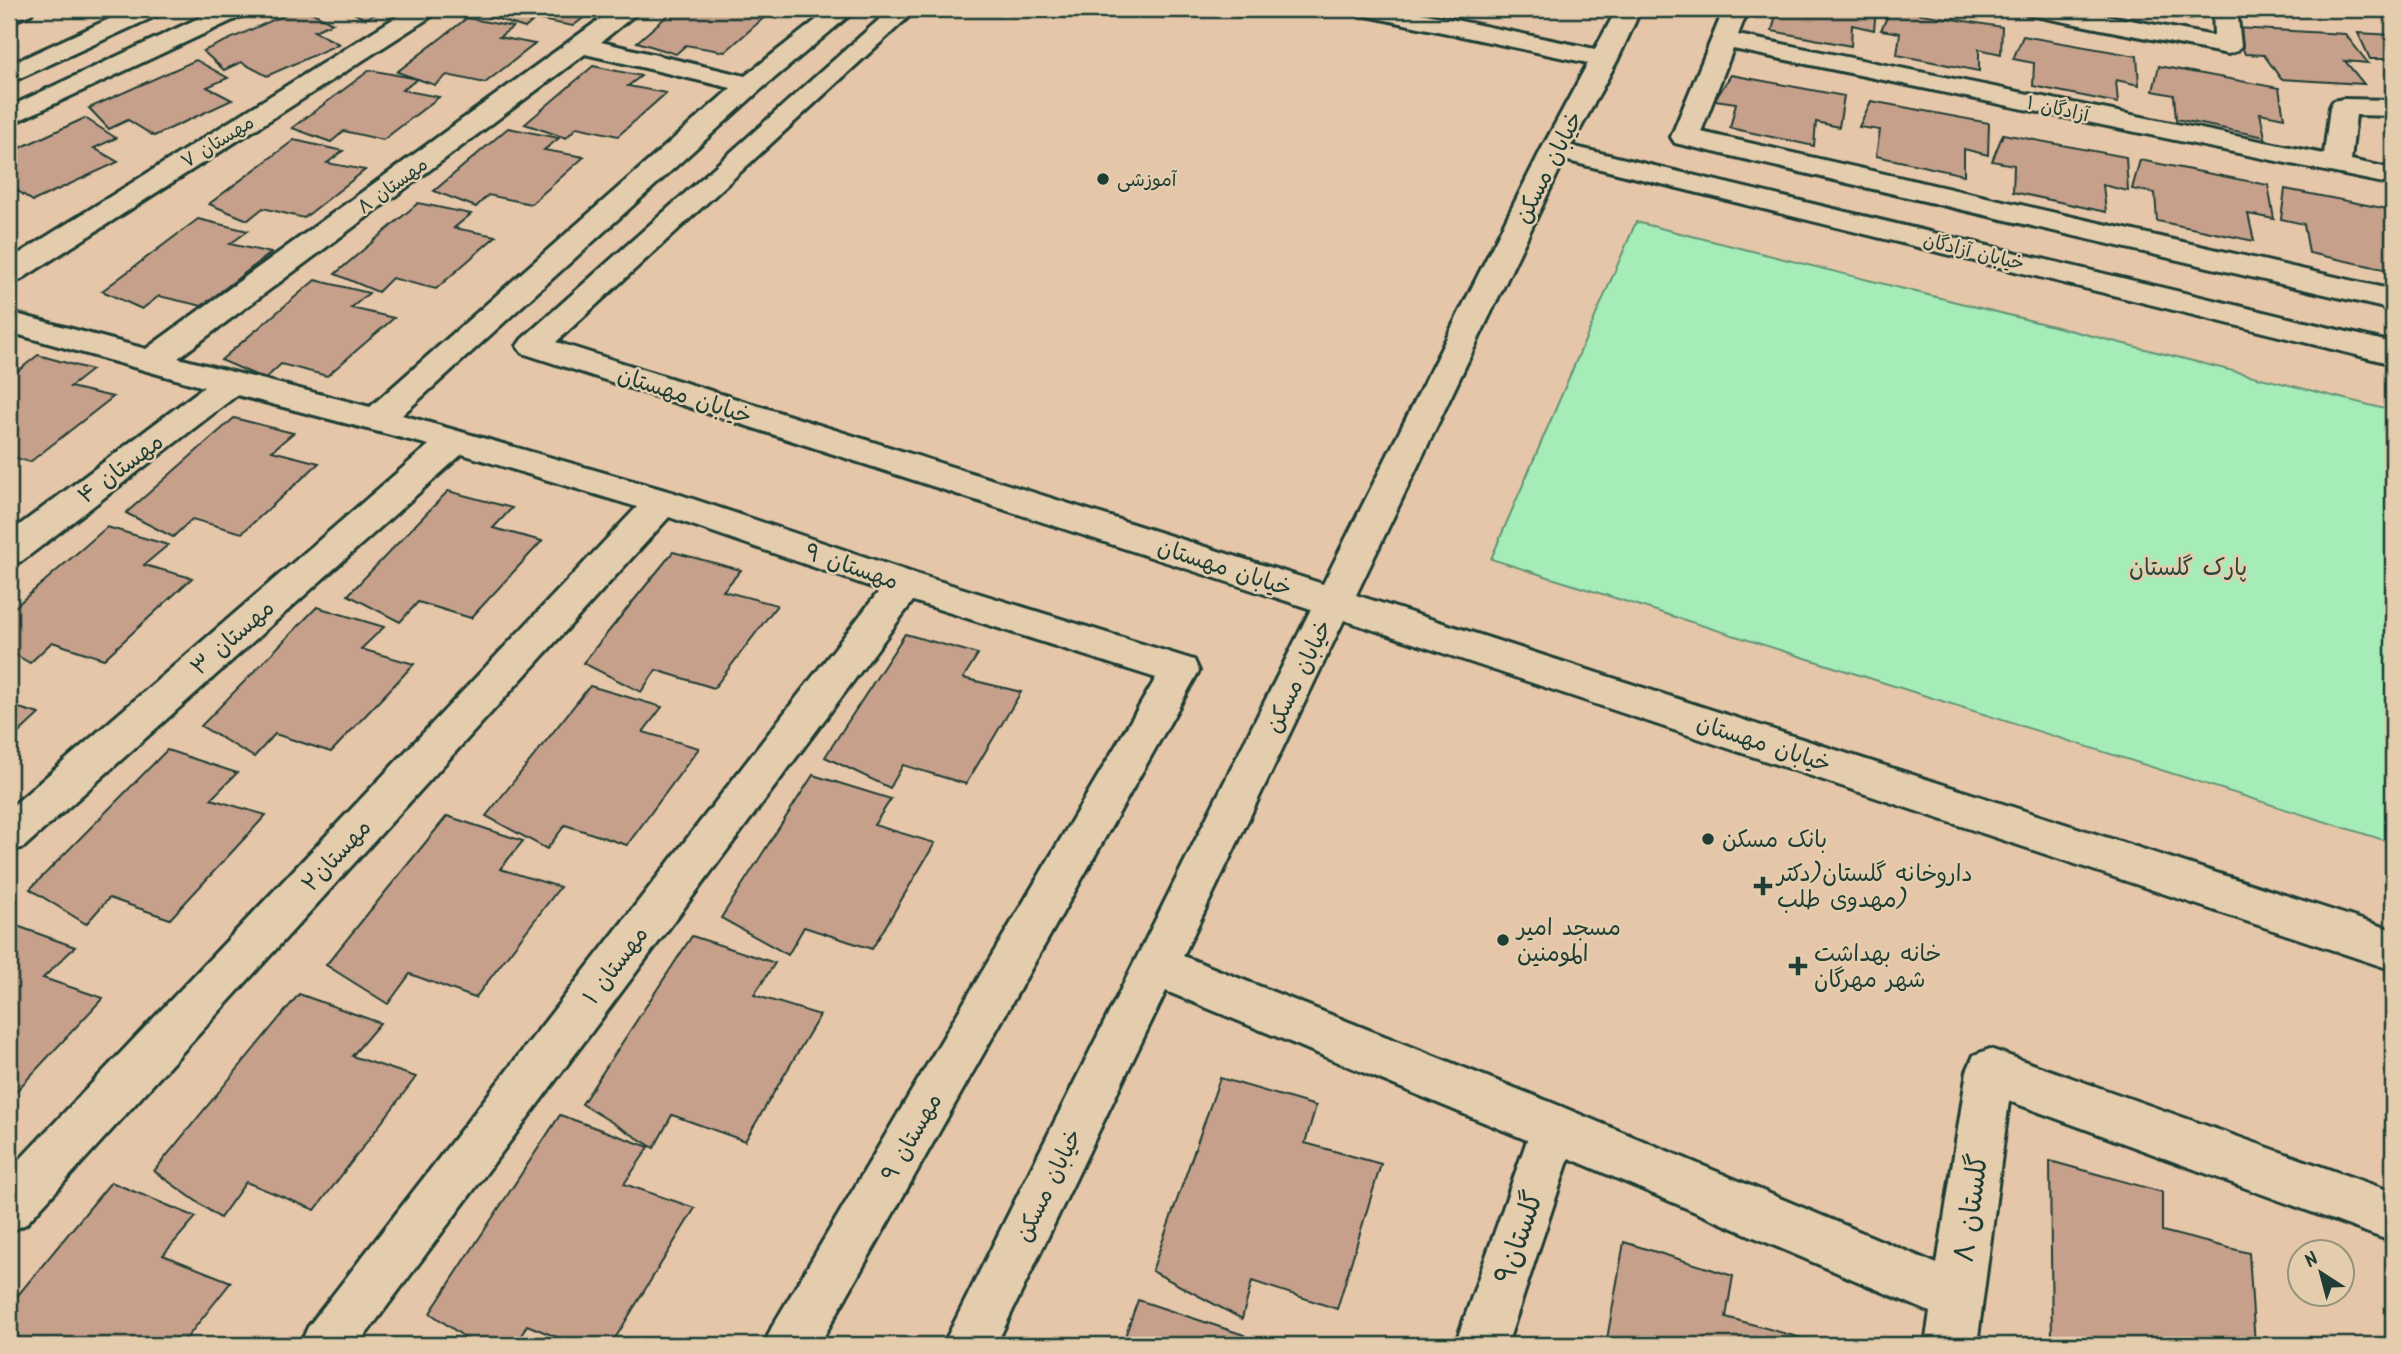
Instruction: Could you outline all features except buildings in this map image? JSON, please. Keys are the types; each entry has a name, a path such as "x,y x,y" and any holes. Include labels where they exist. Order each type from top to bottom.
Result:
{"street":[{"path":"9,15 22,9"},
{"path":"9,75 150,9"},
{"path":"9,117 236,9"},
{"name":"مهستان ۷","path":"9,273 426,9"},
{"name":"مهستان ۸","path":"153,360 630,9"},
{"path":"9,349 23,326 376,420 750,85 845,9"},
{"name":"خیابان مهستان","path":"905,9 533,346 1334,602 2393,950"},
{"path":"1367,9 1605,59"},
{"name":"خیابان مسکن","path":"970,1345 1555,150 1629,9"},
{"path":"1736,9 1685,137 2393,300"},
{"path":"2035,9 2228,46 2225,9"},
{"name":"آزادگان ۱","path":"1722,39 2393,177"},
{"path":"580,46 750,85"},
{"path":"2337,164 2343,107 2393,108"},
{"name":"خیابان آزادگان","path":"1555,150 2393,353"},
{"name":"مهستان ۴","path":"9,552 231,383"},
{"name":"مهستان ۹","path":"376,420 456,440 663,502 905,584 1180,671 790,1345"},
{"name":"مهستان ۳","path":"9,834 456,440"},
{"name":"مهستان۲","path":"9,1207 663,502"},
{"name":"مهستان ۱","path":"326,1345 905,584"},
{"path":"1155,966 1555,1128 1958,1298"},
{"name":"گلستان ۸","path":"1951,1345 1990,1071 2393,1217"},
{"name":"گلستان۹","path":"1482,1345 1555,1128"}],"green space":[{"name":"پارک گلستان","path":"1636,222 2393,411 2393,843 1491,559"}],"place":[{"name":"آموزشی","path":"1103,179"},
{"name":"بانک مسکن","path":"1708,839"},
{"name":"داروخانه گلستان(دکتر مهدوی طلب)","path":"1763,886"},
{"name":"مسجد امیر المومنین","path":"1503,940"},
{"name":"خانه بهداشت شهر مهرگان","path":"1798,966"}]}
